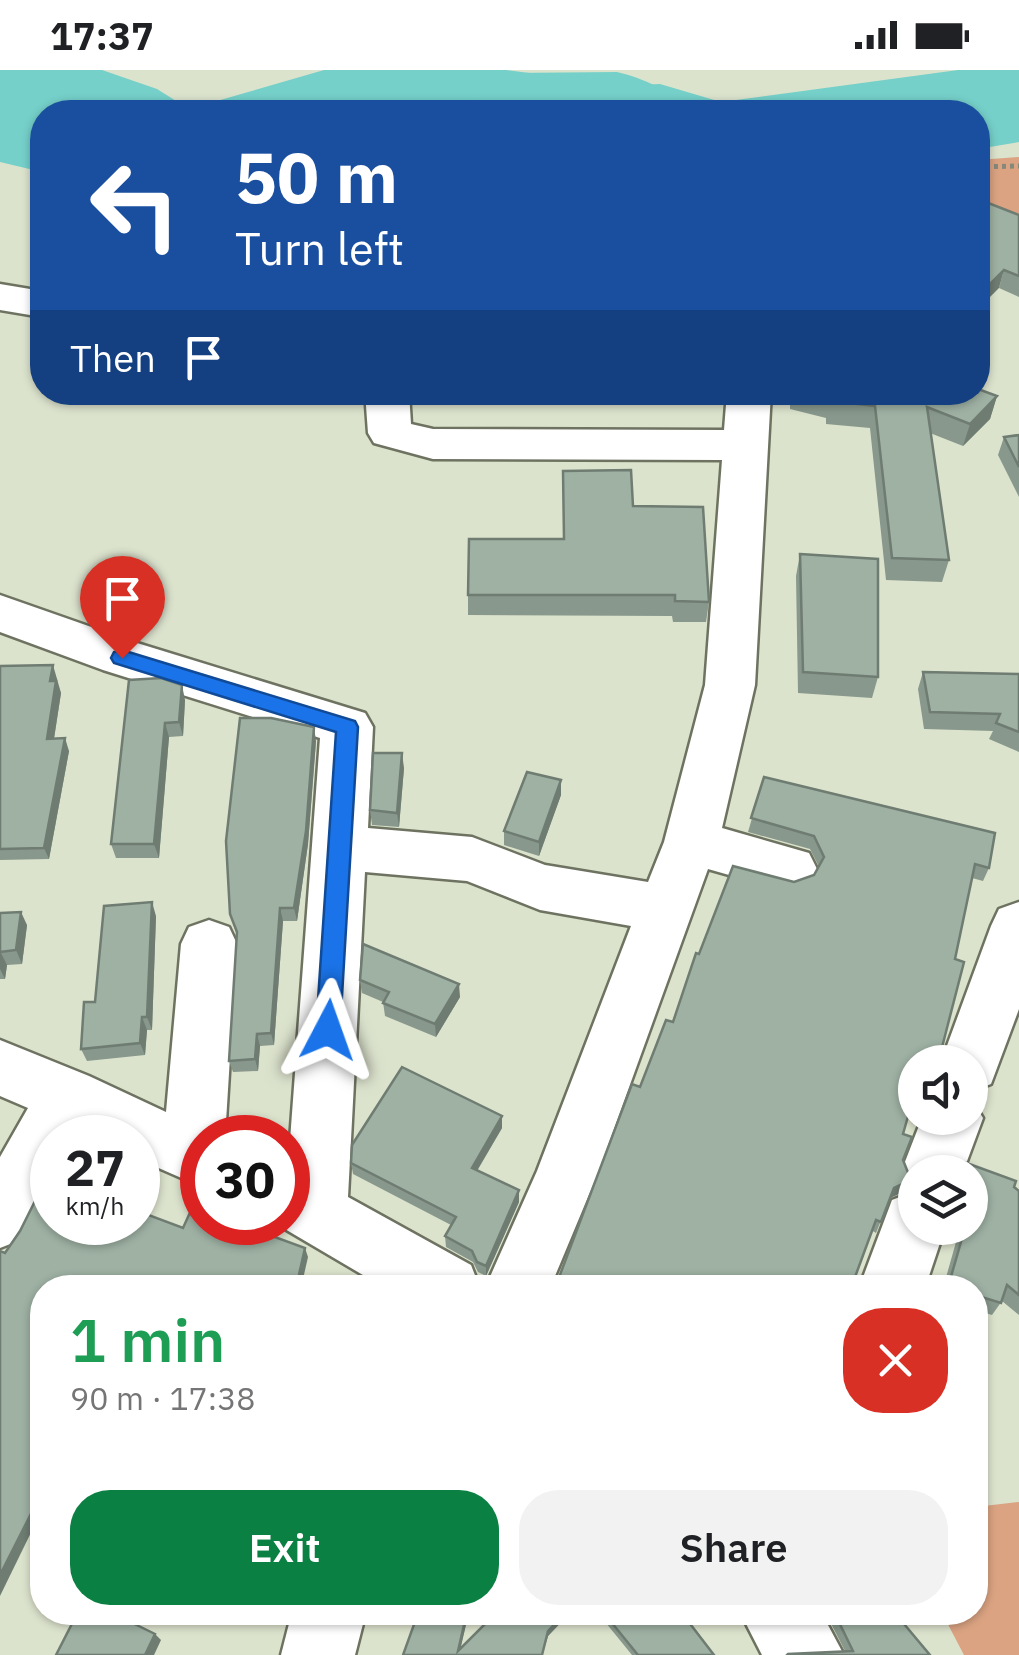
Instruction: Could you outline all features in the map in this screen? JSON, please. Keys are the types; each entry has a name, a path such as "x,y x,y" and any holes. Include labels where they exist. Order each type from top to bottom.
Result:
{"street":[{"path":"0,296 30,302"},
{"path":"388,405 390,433 433,444 744,445"},
{"path":"522,1275 567,1173 691,842 730,685 747,405"},
{"path":"0,613 122,658 347,727 340,848 310,1129"},
{"path":"691,842 789,868"},
{"path":"340,848 472,859 540,887 667,909"},
{"path":"200,1115 209,944"},
{"path":"978,1045 1016,948"},
{"path":"0,1067 180,1147"},
{"path":"0,1218 68,1096"},
{"path":"310,1209 419,1275"},
{"path":"896,1275 907,1245"},
{"path":"318,1655 326,1625"},
{"path":"785,1625 807,1655"}],"path":[{"path":"990,167 1019,166"}],"shaded area":[{"path":"1019,157 1019,216 990,204 990,159"},
{"path":"1019,1502 1019,1655 964,1655 948,1625 988,1625 988,1506"}],"water":[{"path":"0,70 102,70 157,89 175,100 30,100 30,169 0,162"},
{"path":"324,70 506,70 592,81 633,100 220,100"},
{"path":"958,70 1019,70 1019,142 990,147 990,100 736,100"},
{"path":"660,84 714,100 650,100 638,85"}],"building":[{"path":"990,204 1019,215 1019,276 1004,270 990,284"},
{"path":"866,405 988,405 970,424 927,407 949,560 892,558 875,406"},
{"path":"1019,435 1019,467 1004,437"},
{"path":"631,470 633,506 703,507 709,602 675,601 675,595 468,595 469,539 564,539 563,471"},
{"path":"800,554 878,559 878,677 803,672"},
{"path":"53,665 50,681 56,681 47,739 65,738 44,848 0,849 0,666"},
{"path":"923,672 1019,674 1019,732 996,723 1000,714 930,712"},
{"path":"161,678 182,685 179,722 165,723 154,844 111,844 129,680"},
{"path":"240,718 271,718 314,727 306,831 294,908 280,908 271,1033 257,1034 255,1059 229,1061 237,932 230,914 226,841"},
{"path":"373,753 402,753 397,813 370,810"},
{"path":"527,772 561,780 539,842 504,831"},
{"path":"764,777 995,833 989,868 975,864 955,959 964,962 943,1045 898,1045 898,1135 912,1137 905,1155 898,1155 898,1186 881,1222 876,1220 856,1275 560,1275 632,1084 640,1087 666,1020 673,1022 696,953 699,954 733,866 794,882 814,875 824,857 814,836 751,818"},
{"path":"152,902 147,1017 142,1017 140,1043 81,1049 84,1002 95,1002 104,906"},
{"path":"21,912 16,950 0,952 0,913"},
{"path":"363,944 459,984 435,1024 383,1003 389,992 360,980"},
{"path":"402,1067 502,1116 472,1168 519,1190 486,1266 477,1262 472,1251 445,1236 456,1217 351,1163 352,1145"},
{"path":"988,1171 1016,1181 1019,1295 1007,1285 1001,1303 988,1299 988,1275 951,1275 960,1245 988,1245"},
{"path":"30,1211 30,1245 160,1245 160,1219 180,1227 180,1245 305,1248 299,1275 30,1275 30,1516 0,1575 0,1251 5,1253"},
{"path":"71,1625 137,1625 155,1634 145,1655 56,1655"},
{"path":"414,1625 464,1625 458,1651 484,1625 554,1625 548,1631 542,1655 403,1655"},
{"path":"614,1625 691,1625 714,1655 638,1655"},
{"path":"840,1625 905,1625 930,1655 787,1655 853,1651"}],"waterway":[{"path":"497,89 617,88 640,100"}],"route":[{"path":"122,658 347,727 328,1030"}]}
